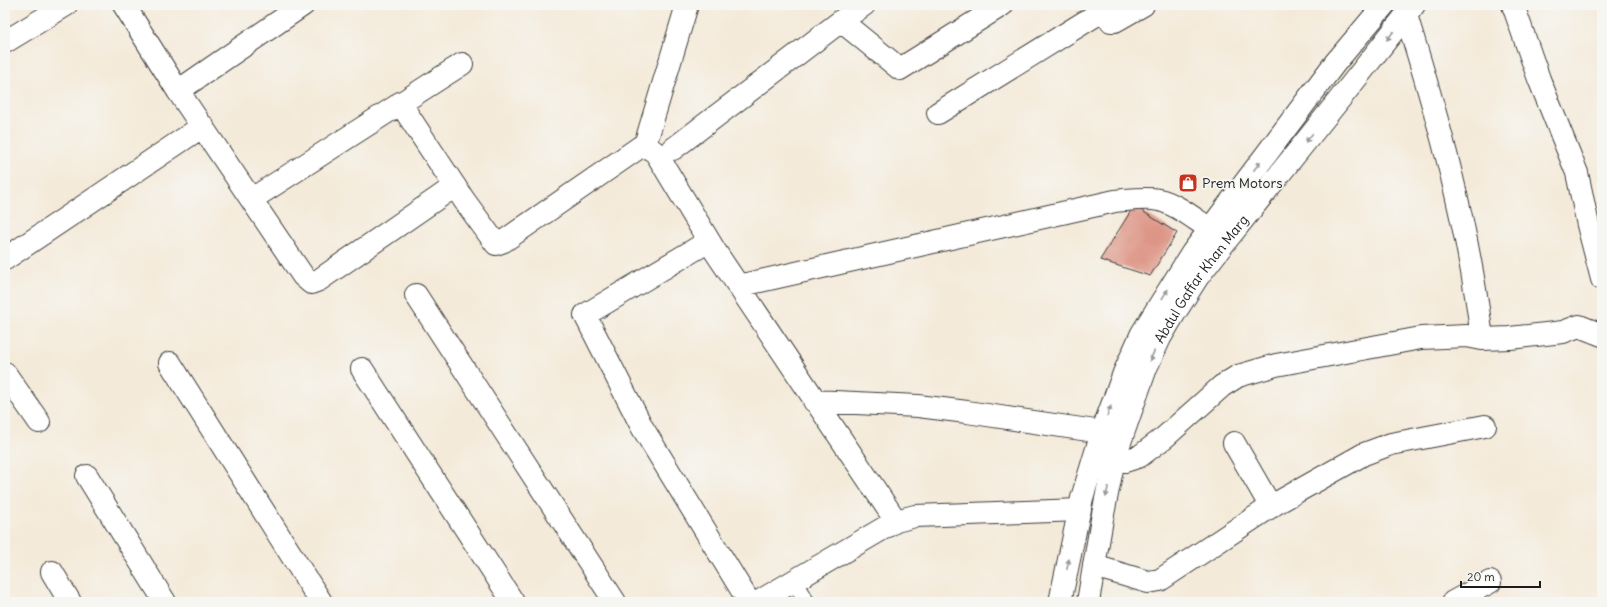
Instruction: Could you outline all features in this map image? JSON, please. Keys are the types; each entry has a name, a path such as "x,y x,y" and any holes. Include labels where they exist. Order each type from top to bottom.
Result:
{"street":[{"path":"5,42 66,5"},
{"path":"124,5 178,90 303,276 311,283 320,280 455,186"},
{"path":"178,90 303,5"},
{"path":"645,146 687,5"},
{"path":"673,149 864,5"},
{"path":"841,21 900,69 1002,5"},
{"path":"938,113 1103,8 1111,21 1115,21 1143,5"},
{"name":"Abdul Gaffar Khan Marg","path":"1060,602 1080,510 1102,432 1124,373 1142,333 1192,253 1335,62 1384,5"},
{"path":"1513,5 1539,79 1577,173 1588,225 1602,279"},
{"path":"1410,10 1427,84 1447,159 1476,289 1482,339"},
{"name":"Abdul Gaffar Khan Marg","path":"1088,602 1114,459 1146,368 1160,338 1184,298 1225,242 1410,10"},
{"path":"252,199 462,64"},
{"path":"400,103 493,242 496,244 504,241 640,147 645,146 656,153 738,286 896,521"},
{"path":"5,259 203,126"},
{"path":"738,286 1115,201 1137,199 1159,200 1174,207 1210,229"},
{"path":"709,241 585,315 642,427 749,602"},
{"path":"416,295 615,602"},
{"path":"1114,459 1125,461 1140,456 1222,386 1238,376 1282,364 1409,340 1435,337 1467,336 1482,339 1510,338 1563,332 1579,326 1602,335"},
{"path":"170,363 321,602"},
{"path":"362,369 513,602"},
{"path":"5,373 39,422"},
{"path":"814,401 918,406 1102,432"},
{"path":"1094,566 1148,582 1160,580 1271,507 1344,465 1376,449 1410,440 1485,426"},
{"path":"1234,443 1271,507"},
{"path":"87,476 165,602"},
{"path":"758,602 896,521 915,516 1080,510"},
{"path":"52,572 70,602"},
{"path":"1453,602 1490,582"}],"building":[{"path":"1134,206 1177,233 1150,276 1100,260"}],"place":[{"name":"Prem Motors","path":"1188,183"}]}
